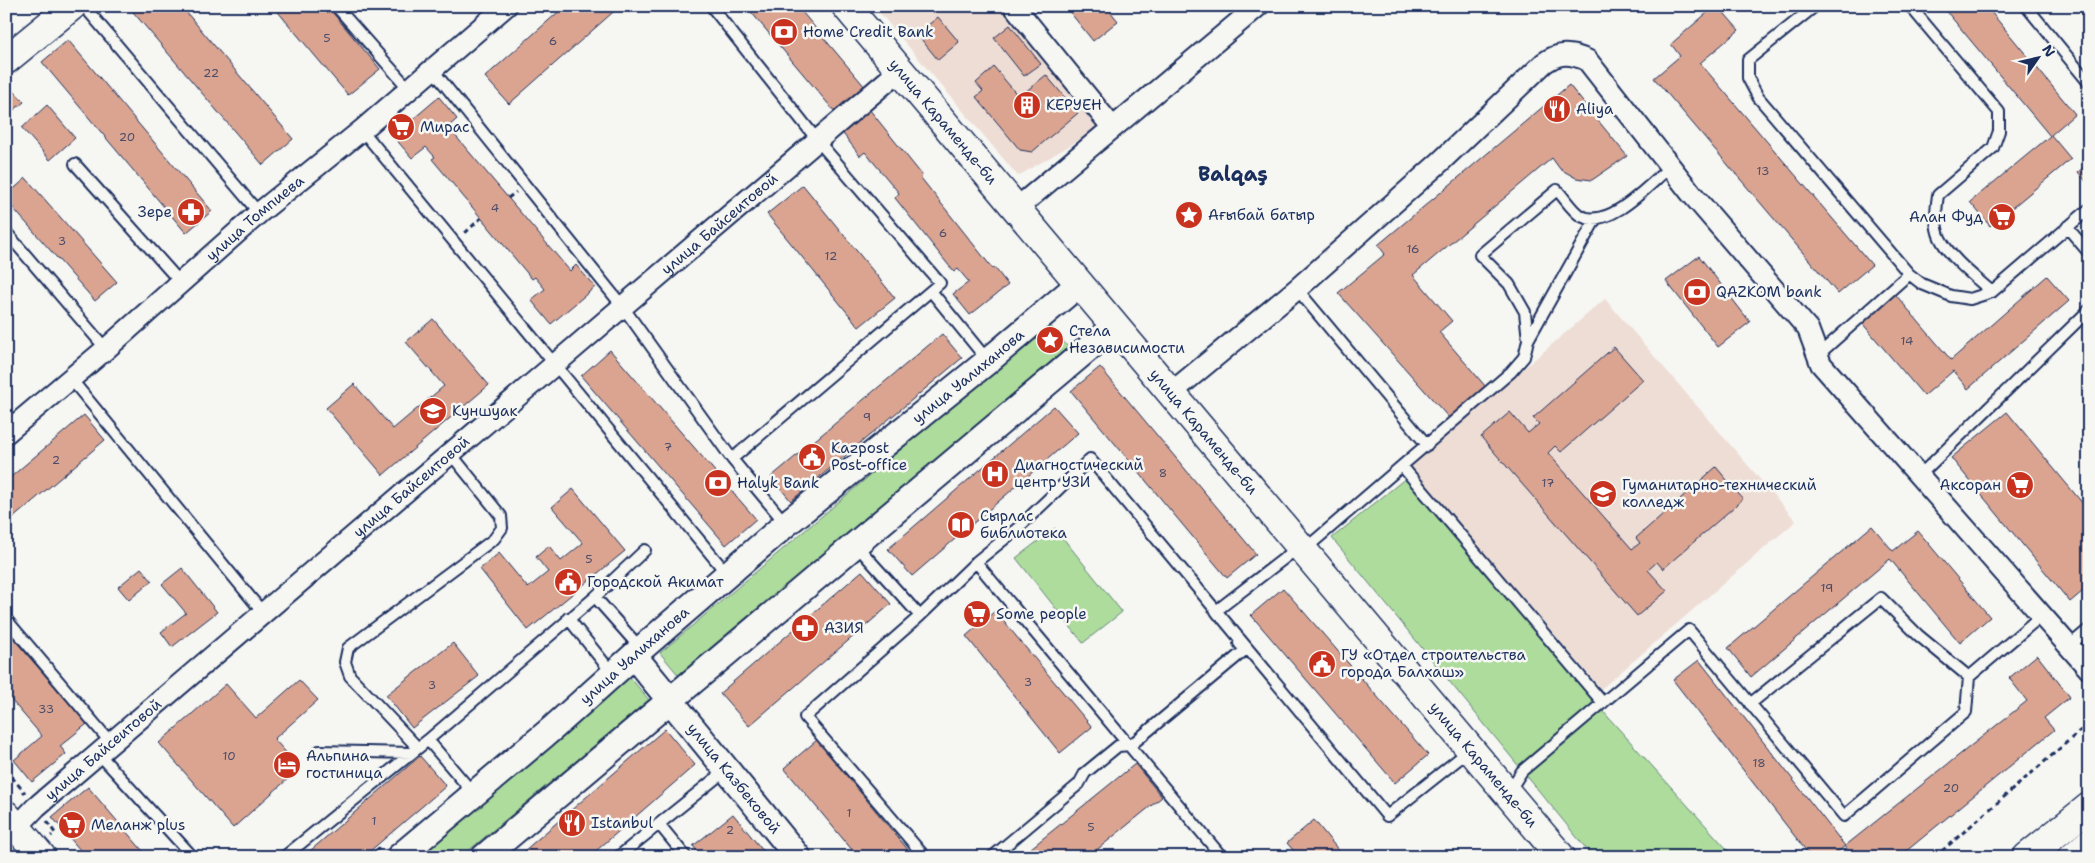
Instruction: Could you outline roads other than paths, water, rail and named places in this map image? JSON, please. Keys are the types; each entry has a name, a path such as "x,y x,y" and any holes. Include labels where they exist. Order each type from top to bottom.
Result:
{"main road":[{"path":"6,60 72,6"},
{"name":"улица Караменде-би","path":"846,6 1561,857"},
{"path":"2028,857 2089,807"},
{"path":"10,826 42,857"},
{"path":"2073,857 2089,843"}],"street":[{"name":"улица Томпиева","path":"6,433 106,349 258,213 362,130 506,6"},
{"path":"1014,6 1112,127"},
{"path":"1016,209 1258,6"},
{"path":"1171,393 1297,289 1554,55 1571,54 1587,60 1670,167 1808,329 1822,364 2089,669"},
{"name":"улица Байсеитовой","path":"10,826 264,614 900,70"},
{"name":"улица Уалиханова","path":"399,857 554,727 637,652 786,524 1080,284"},
{"path":"490,855 669,701 1115,326"},
{"name":"улица Казбековой","path":"637,652 669,701 798,857"}],"lane":[{"path":"84,6 258,213"},
{"path":"336,6 409,89"},
{"path":"711,6 818,140 940,284 732,459"},
{"path":"1815,6 1748,60 1748,78 1758,97 1909,274 1922,284 1951,296 1970,300 1992,292 2089,209"},
{"path":"1910,6 1999,112 1999,131 1993,148 1938,195 1936,215 1940,238 1963,266 1992,292"},
{"path":"2026,6 2089,83"},
{"path":"432,69 623,307 732,459 786,524"},
{"path":"362,130 728,574"},
{"path":"75,164 180,282"},
{"path":"1528,340 1525,312 1510,284 1480,255 1557,190 1580,216 1595,220 1612,215 1670,167"},
{"path":"1216,611 1302,548 1427,445 1511,372 1524,357 1528,340 1595,220"},
{"path":"2066,227 2089,253"},
{"path":"6,232 106,349"},
{"path":"1818,355 1909,274"},
{"path":"1297,289 1427,445"},
{"path":"931,291 988,361"},
{"path":"1919,476 2089,310"},
{"path":"71,379 264,614"},
{"path":"415,751 350,676 345,662 348,648 494,539 502,528 501,516 451,454"},
{"path":"925,857 805,717 920,616 976,562 1018,528 1090,459 1387,816 1471,750"},
{"path":"1402,466 1603,703"},
{"path":"855,544 920,616"},
{"path":"284,857 428,740 568,618 595,597 645,550"},
{"path":"976,562 1222,857"},
{"path":"595,597 637,652"},
{"path":"1750,704 1881,598 1918,635 1969,677"},
{"path":"992,857 1079,784 1084,773 1118,746 1130,745 1244,650 1216,611"},
{"path":"1508,793 1522,771 1689,630 1844,816 1966,712 1969,677 2042,615"},
{"path":"568,618 613,674"},
{"path":"6,619 105,748 194,857"},
{"path":"2068,646 2089,629"},
{"path":"428,740 474,794"},
{"path":"319,750 415,751"},
{"path":"618,857 726,770"},
{"path":"659,824 686,857"}],"place":[{"name":"Home Credit Bank","path":"784,32"},
{"name":"КЕРУЕН","path":"1027,105"},
{"name":"Aliya","path":"1557,109"},
{"name":"Мирас","path":"401,127"},
{"name":"Зере","path":"191,212"},
{"name":"Ағыбай батыр","path":"1189,215"},
{"name":"Алан Фуд","path":"2002,217"},
{"name":"QAZKOM bank","path":"1697,292"},
{"name":"Стела Независимости","path":"1050,340"},
{"name":"Куншуак","path":"433,411"},
{"name":"Kazpost Post-office","path":"812,457"},
{"name":"Диагностический центр УЗИ","path":"995,474"},
{"name":"Halyk Bank","path":"718,483"},
{"name":"Аксоран","path":"2020,485"},
{"name":"Гуманитарно-технический колледж","path":"1603,494"},
{"name":"Сырлас библиотека","path":"961,525"},
{"name":"Городской Акимат","path":"568,582"},
{"name":"Some people","path":"977,614"},
{"name":"АЗИЯ","path":"805,628"},
{"name":"ГУ «Отдел строительства города Балхаш»","path":"1322,664"},
{"name":"Альпина гостиница","path":"287,765"},
{"name":"Istanbul","path":"572,823"},
{"name":"Меланж plus","path":"72,825"}],"district":[{"name":"Balqaş","path":"1233,174"}]}
